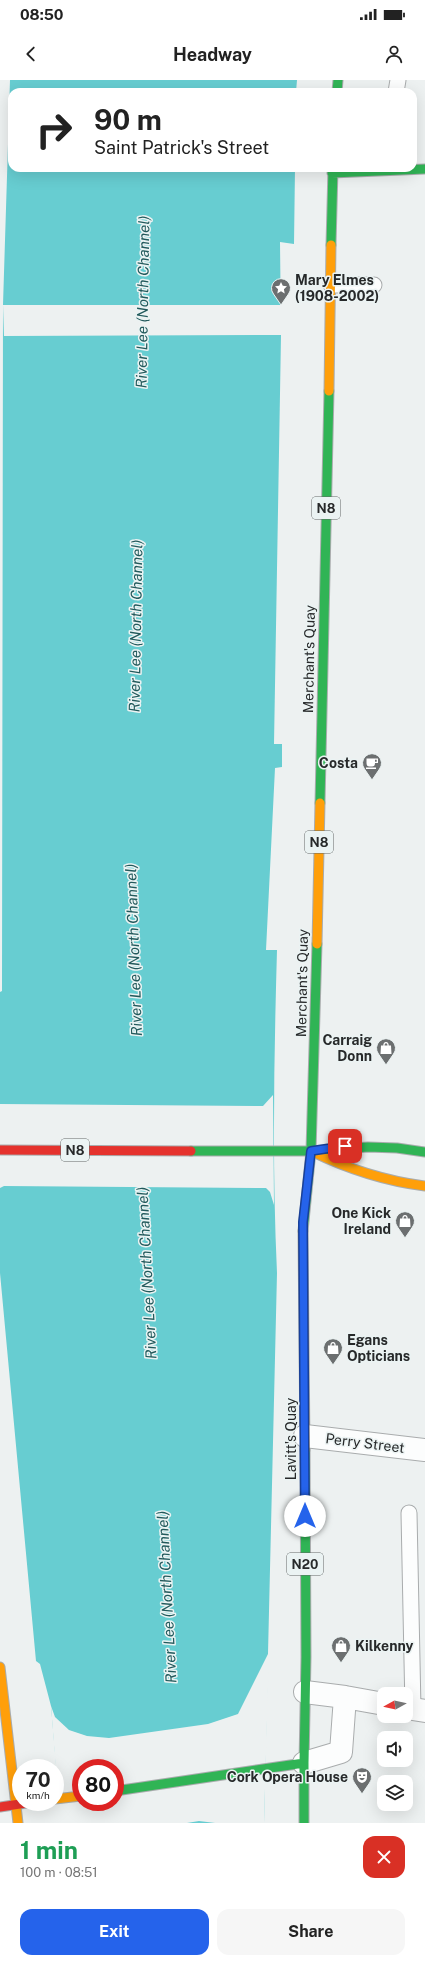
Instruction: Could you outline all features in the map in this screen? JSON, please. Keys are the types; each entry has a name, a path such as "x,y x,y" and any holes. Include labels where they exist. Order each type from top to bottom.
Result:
{"main road":[{"name":"Merchant's Quay","path":"311,1151 315,1046 332,285 332,172"},
{"path":"311,1151 345,1146 377,1146 425,1152"},
{"name":"N8","path":"0,1150 311,1151"},
{"path":"311,1151 342,1167 374,1178 425,1186"},
{"name":"Lavitt's Quay","path":"304,1823 305,1692 303,1222 311,1151"},
{"path":"0,1667 12,1770"},
{"path":"124,1790 304,1764"},
{"path":"0,1807 12,1805"},
{"path":"17,1811 18,1823"}],"street":[{"name":"Perry Street","path":"304,1436 425,1450"},
{"path":"305,1692 377,1703"},
{"path":"304,1764 341,1752 345,1697"}],"lane":[{"path":"332,285 374,284"},
{"path":"410,1513 415,1709"}],"water":[{"path":"10,80 297,80 296,88 10,88"},
{"name":"River Lee (North Channel)","path":"8,144 8,172 295,172 294,244 280,242 281,335 274,744 282,744 282,767 275,768 266,950 277,950 274,1192 277,1273 264,1823 61,1823 60,1811 64,1811 64,1759 56,1759 51,1706 40,1664 36,1661 0,1273 0,992 2,991 3,305"}],"pier":[{"path":"3,305 281,305 281,335 4,336"},
{"path":"273,1095 274,1205 270,1192 266,1188 4,1186 0,1188 0,1104 263,1106"},
{"path":"269,1652 264,1823 215,1823 199,1821 187,1823 60,1823 59,1811 64,1811 64,1759 55,1759 51,1706 55,1717 69,1730 87,1736 109,1738 208,1724 238,1714"}],"traffic: fast":[{"path":"337,88 338,80"},
{"path":"417,169 425,169"},
{"path":"331,245 333,172"},
{"path":"332,173 355,172"},
{"path":"320,803 329,391"},
{"path":"303,1231 311,1151 317,944"},
{"path":"191,1151 311,1151 368,1147 397,1148 425,1152"},
{"path":"124,1790 304,1763 306,1657 305,1450"},
{"path":"304,1763 304,1823"}],"traffic: slow":[{"path":"329,391 331,245"},
{"path":"317,944 320,803"},
{"path":"311,1151 366,1173 395,1181 425,1186"},
{"path":"303,1231 305,1450"},
{"path":"0,1667 18,1823"},
{"path":"64,1798 72,1797"}],"traffic: jam":[{"path":"0,1150 191,1151"},
{"path":"0,1807 12,1805"}],"place":[{"name":"Mary Elmes (1908-2002)","path":"281,305"},
{"name":"Costa","path":"372,780"},
{"name":"Carraig Donn","path":"386,1065"},
{"name":"One Kick Ireland","path":"405,1238"},
{"name":"Egans Opticians","path":"333,1365"},
{"name":"Kilkenny","path":"341,1663"},
{"name":"Cork Opera House","path":"362,1794"}],"route":[{"path":"305,1516 303,1222 311,1151 345,1146"}]}
